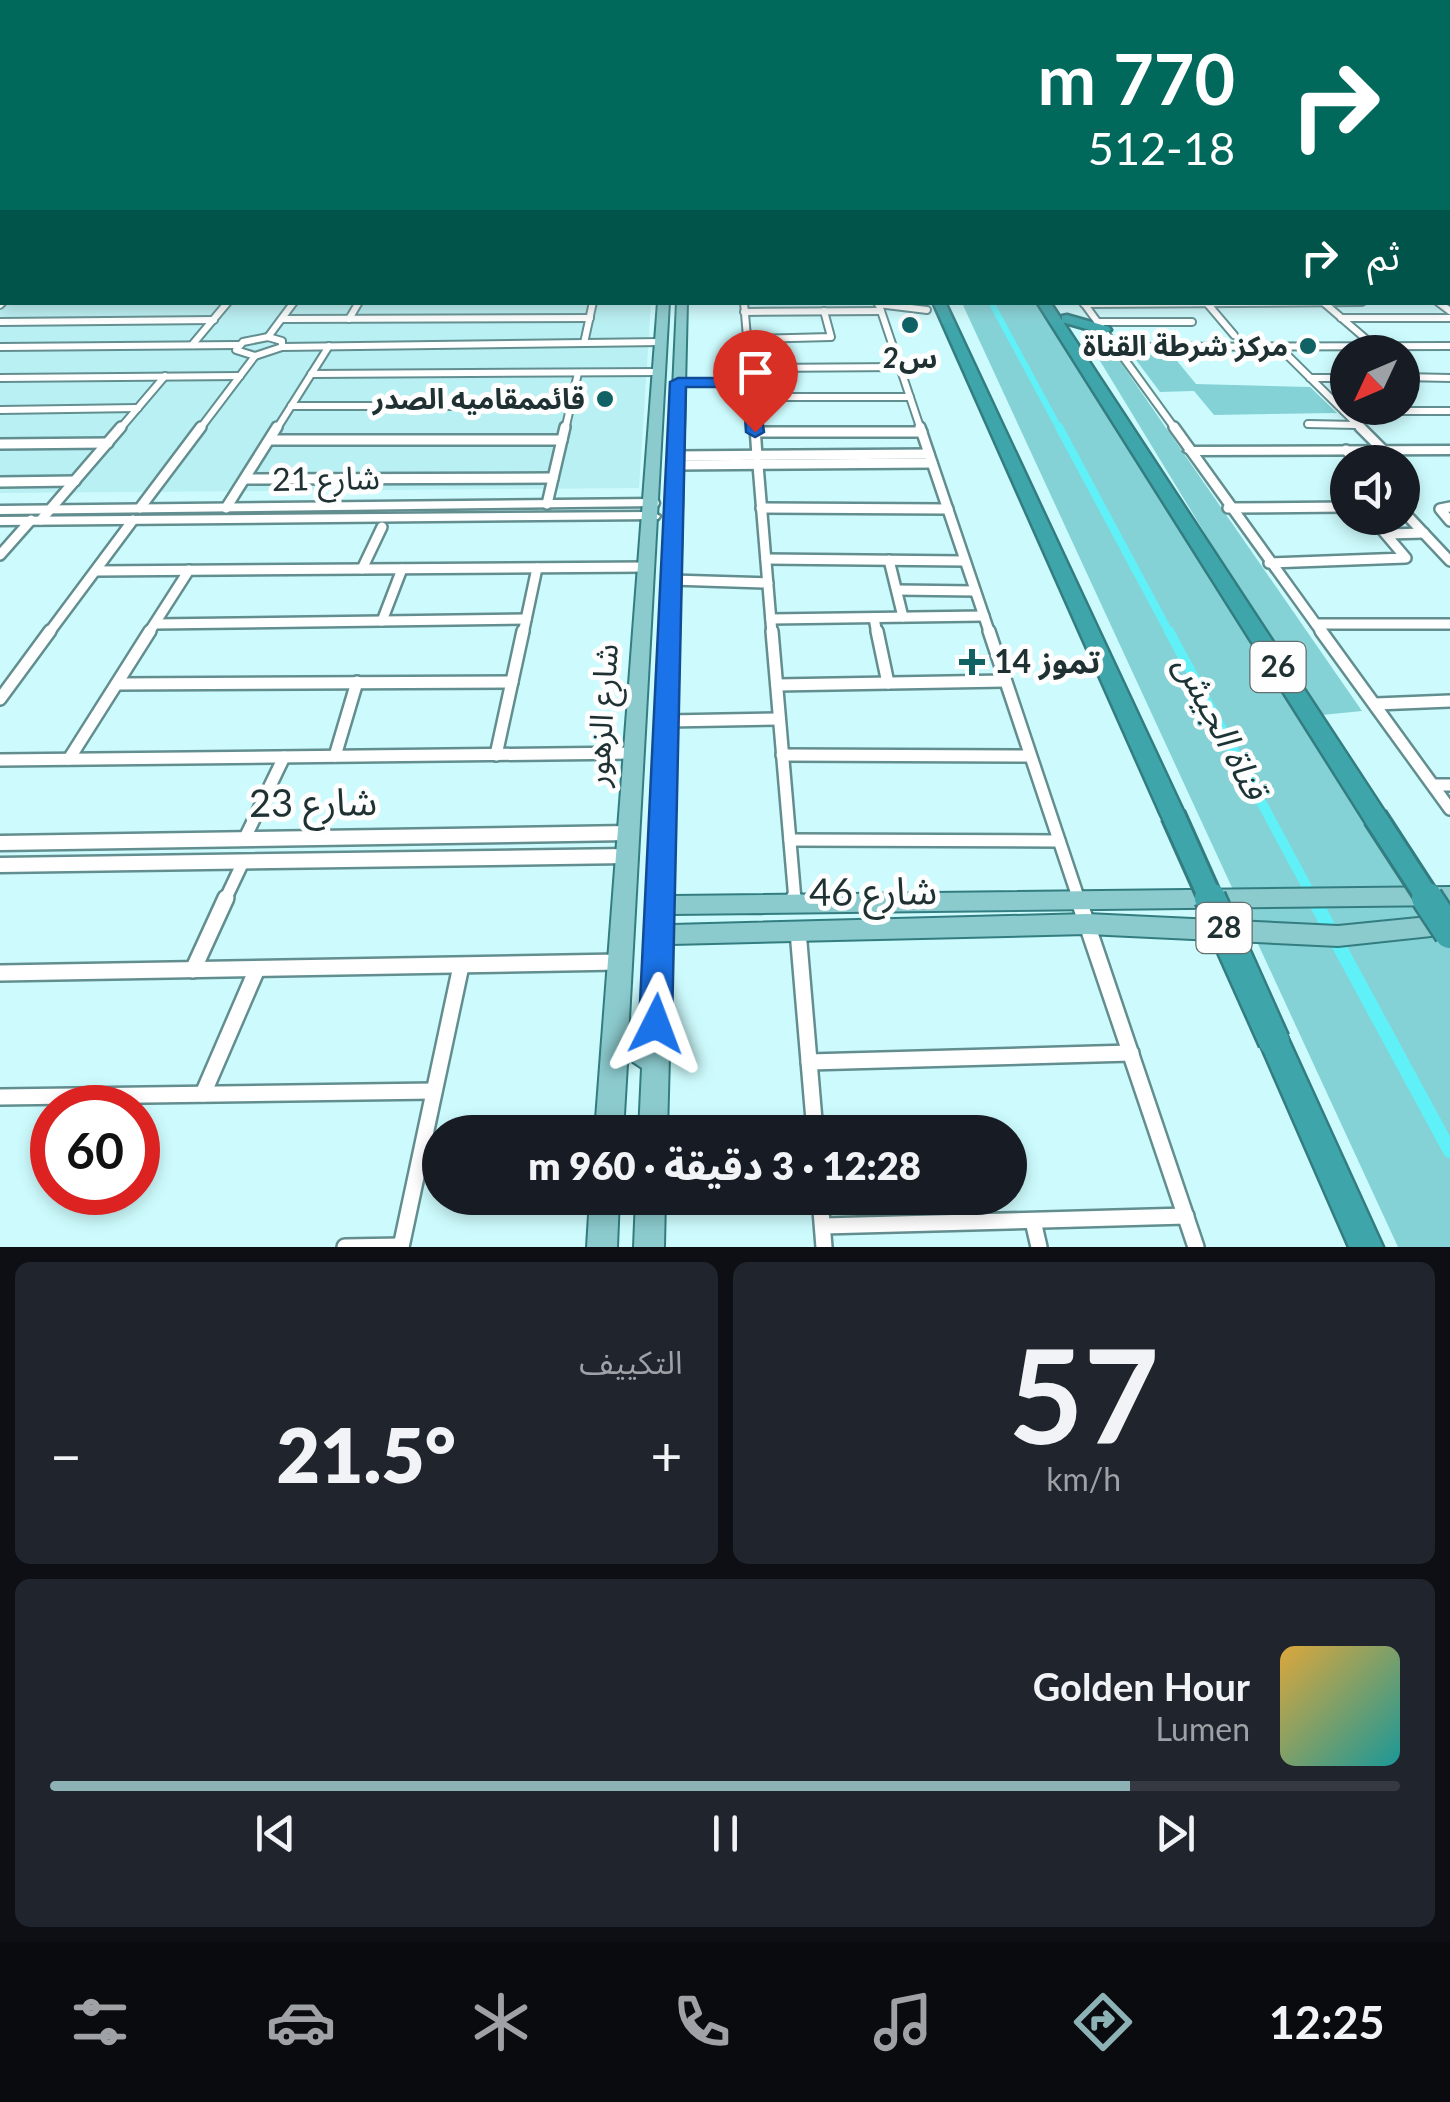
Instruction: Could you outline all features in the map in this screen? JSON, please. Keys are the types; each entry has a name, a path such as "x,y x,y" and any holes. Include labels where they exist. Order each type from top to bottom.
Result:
{"highway":[{"name":"28","path":"930,305 965,365 1041,519 1366,1247"},
{"name":"26","path":"1045,305 1450,933"},
{"path":"1061,305 1081,362"},
{"path":"1067,319 1099,327"},
{"path":"1075,339 1082,331 1099,327"}],"main road":[{"name":"شارع الزهور","path":"653,1115 676,461 662,342 664,305"},
{"name":"شارع الزهور","path":"610,1115 644,606 669,377 681,305"},
{"path":"644,606 672,605"},
{"path":"1084,913 1157,900 1450,896"},
{"name":"شارع 46","path":"662,906 795,904 1084,913"},
{"path":"1084,913 1172,927 1338,936 1450,924"},
{"name":"شارع 46","path":"660,935 798,931 1084,913"},
{"path":"616,1024 625,1036 635,1037 656,1024"},
{"path":"614,1062 621,1052 632,1048 655,1062"},
{"path":"602,1247 604,1215"},
{"path":"649,1247 650,1215"}],"street":[{"path":"192,345 226,305"},
{"path":"268,337 292,305"},
{"path":"350,318 357,305"},
{"path":"584,343 592,305"},
{"path":"1085,305 1228,508 1450,809"},
{"path":"1208,305 1234,335"},
{"path":"1326,305 1361,335"},
{"path":"795,904 744,307 824,311 879,306 1196,1247"},
{"path":"747,339 831,337 824,311"},
{"path":"1342,318 1449,317"},
{"path":"282,319 590,318"},
{"path":"0,322 214,320"},
{"path":"1099,327 1192,322"},
{"path":"0,347 238,345 268,337 279,339 282,347"},
{"path":"238,345 238,353 255,356 282,347 662,342"},
{"path":"226,508 329,346"},
{"path":"1117,347 1330,347"},
{"path":"1279,347 1330,398"},
{"path":"1420,348 1448,348"},
{"path":"0,700 255,356"},
{"path":"749,368 900,367"},
{"path":"547,504 578,372"},
{"path":"312,374 578,372 750,382"},
{"path":"0,555 75,481 165,376"},
{"path":"0,378 240,376"},
{"path":"1310,378 1330,378"},
{"path":"1420,378 1450,378"},
{"path":"752,398 910,397"},
{"path":"292,406 570,406"},
{"path":"0,410 138,408"},
{"path":"1420,411 1450,411"},
{"path":"1308,424 1330,424"},
{"path":"1323,424 1333,435"},
{"path":"1357,425 1378,445"},
{"path":"755,432 922,432"},
{"path":"270,440 562,440"},
{"path":"0,444 108,443"},
{"path":"1420,450 1450,450"},
{"path":"1194,456 1330,458"},
{"path":"676,461 931,459"},
{"path":"1420,459 1450,459"},
{"path":"245,480 553,478"},
{"path":"0,482 75,481"},
{"name":"شارع 21","path":"137,514 226,508 241,513 547,504 653,509"},
{"path":"1228,508 1330,506"},
{"path":"1450,507 1440,510 1450,521"},
{"path":"761,508 948,510"},
{"name":"شارع 21","path":"0,520 137,514 653,509"},
{"name":"شارع 21","path":"0,510 41,517"},
{"path":"362,569 382,527"},
{"path":"1420,529 1450,561"},
{"path":"1420,533 1424,533"},
{"path":"1269,563 1406,558 1388,535"},
{"path":"766,559 965,561"},
{"path":"890,560 903,617"},
{"path":"496,754 537,568"},
{"path":"96,571 648,568"},
{"path":"382,621 402,569"},
{"path":"69,759 190,570"},
{"path":"672,580 768,584"},
{"path":"897,590 975,590"},
{"path":"771,619 984,616"},
{"path":"874,618 888,683"},
{"path":"155,624 526,619"},
{"path":"1316,624 1450,624"},
{"path":"0,681 14,681"},
{"path":"776,685 1005,681"},
{"path":"334,756 357,682"},
{"path":"117,684 512,682"},
{"path":"1376,704 1450,701"},
{"path":"668,721 780,719"},
{"path":"0,760 634,753"},
{"path":"782,755 1030,756"},
{"path":"244,840 284,757"},
{"path":"1434,785 1450,785"},
{"name":"شارع 23","path":"0,843 628,833"},
{"path":"790,840 1059,841"},
{"path":"118,864 129,841"},
{"name":"شارع 23","path":"0,865 627,856"},
{"path":"192,970 244,862"},
{"path":"798,931 814,1115"},
{"path":"0,973 620,962"},
{"path":"345,1247 401,1247 461,966"},
{"path":"203,1094 257,969"},
{"path":"809,1062 1130,1053"},
{"path":"0,1096 434,1091"},
{"path":"822,1215 824,1247"},
{"path":"823,1226 1186,1216"},
{"path":"1033,1221 1038,1247"}],"shaded area":[{"path":"0,305 651,305 639,488 0,493"},
{"path":"963,305 1051,305 1450,941 1450,1247 1398,1247"},
{"path":"1083,333 1101,334 1362,711 1322,715 1260,624"},
{"path":"1169,351 1196,384 1310,387 1330,406 1330,413 1214,415 1194,391 1160,392 1130,352"}],"waterway":[{"name":"قناة الجيش","path":"993,305 1060,430"},
{"name":"قناة الجيش","path":"1059,427 1170,634"},
{"name":"قناة الجيش","path":"1169,631 1314,900"},
{"name":"قناة الجيش","path":"1313,898 1450,1151"}],"place":[{"name":"س2","path":"910,325"},
{"name":"مركز شرطة القناة","path":"1308,346"},
{"name":"قائممقاميه الصدر","path":"605,399"},
{"name":"14 تموز","path":"972,662"}],"route":[{"path":"656,1024 678,382 750,382 755,432"}]}
